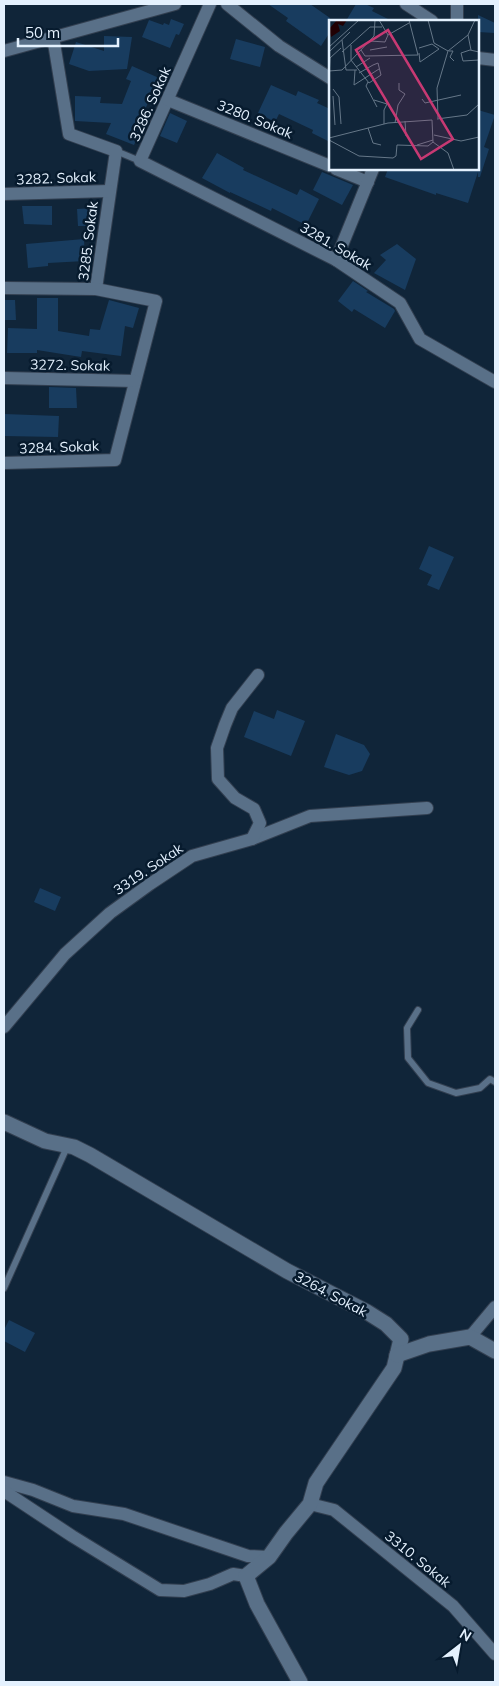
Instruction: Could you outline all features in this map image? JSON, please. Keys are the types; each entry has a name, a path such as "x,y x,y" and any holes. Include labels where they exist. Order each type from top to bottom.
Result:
{"street":[{"path":"4,51 175,4"},
{"name":"3286. Sokak","path":"140,161 210,4"},
{"path":"227,4 279,46 329,77"},
{"path":"406,4 430,20"},
{"path":"457,4 457,20"},
{"path":"53,37 69,134 116,151"},
{"path":"479,58 495,60"},
{"name":"3280. Sokak","path":"168,100 329,166"},
{"name":"3285. Sokak","path":"114,460 156,301 96,289 116,151"},
{"name":"3281. Sokak","path":"140,161 336,260 400,303 420,339 495,382"},
{"path":"338,170 368,182"},
{"path":"336,260 373,170"},
{"name":"3282. Sokak","path":"4,194 109,191"},
{"path":"4,288 96,289"},
{"name":"3272. Sokak","path":"4,378 135,381"},
{"name":"3284. Sokak","path":"4,463 114,460"},
{"path":"252,839 260,823 254,809 235,798 218,780 217,748 232,708 258,675"},
{"name":"3319. Sokak","path":"4,1027 65,954 110,913 192,856 252,839 310,816 427,808"},
{"name":"3264. Sokak","path":"4,1122 46,1142 74,1147 90,1155 287,1271 386,1324 401,1339 394,1368 316,1483 310,1504 286,1533 270,1557 246,1576"},
{"path":"470,1338 495,1307"},
{"path":"397,1355 430,1344 470,1338 495,1351"},
{"path":"4,1482 33,1490 73,1506 124,1514 248,1556 270,1557"},
{"path":"4,1491 72,1536 160,1590 184,1591 210,1584 233,1574 246,1576 257,1604 300,1682"},
{"name":"3310. Sokak","path":"310,1504 334,1510 453,1606 495,1654"}],"lane":[{"path":"116,151 140,161"},
{"path":"418,1010 407,1028 408,1058 428,1083 456,1094 480,1088 490,1079 495,1082"},
{"path":"4,1288 68,1146"}],"building":[{"path":"268,4 310,4 330,18 329,34 321,46 286,21 288,18"},
{"path":"356,4 365,4 374,8 372,11 390,20 347,20"},
{"path":"478,15 495,23 495,33 479,32"},
{"path":"171,19 184,24 179,35 176,34 170,48 142,37 149,20 169,25"},
{"path":"104,36 132,37 127,69 89,71 69,64 76,42 104,51"},
{"path":"236,39 265,47 260,67 230,59"},
{"path":"132,66 159,78 139,123 143,125 134,145 106,134 111,123 75,121 75,96 101,97 100,103 122,104 131,81 126,79"},
{"path":"271,85 296,96 298,91 319,100 317,103 329,109 329,142 312,133 313,130 279,114 275,122 258,113"},
{"path":"479,110 495,115 484,147 489,149 480,177 478,177 478,172 468,203 436,193 436,195 385,177 388,170 479,170"},
{"path":"170,113 187,121 177,143 160,136"},
{"path":"217,153 244,168 243,170 297,195 300,189 319,199 306,225 272,208 271,211 230,193 202,178"},
{"path":"322,172 353,185 342,205 313,190"},
{"path":"22,206 52,206 52,225 24,224"},
{"path":"94,208 95,226 78,226 77,209"},
{"path":"84,239 85,261 48,263 48,266 28,268 26,244"},
{"path":"397,244 416,259 405,290 374,273 386,260 380,255"},
{"path":"353,281 368,291 366,292 394,309 395,311 385,328 354,309 352,312 338,301"},
{"path":"37,298 58,298 58,331 89,336 90,329 100,330 109,300 139,308 133,328 125,326 121,356 82,351 81,357 37,350 37,353 7,353 8,328 37,329"},
{"path":"4,300 15,300 16,320 4,320"},
{"path":"49,387 76,388 77,408 49,408"},
{"path":"4,414 59,416 58,437 4,436"},
{"path":"429,546 454,557 439,590 427,585 432,575 419,569"},
{"path":"277,710 305,721 291,756 244,737 254,711 274,719"},
{"path":"336,734 364,745 370,754 362,771 349,775 324,767"},
{"path":"40,888 61,897 55,911 34,902"},
{"path":"9,1320 35,1333 25,1352 4,1341 4,1330"}]}
